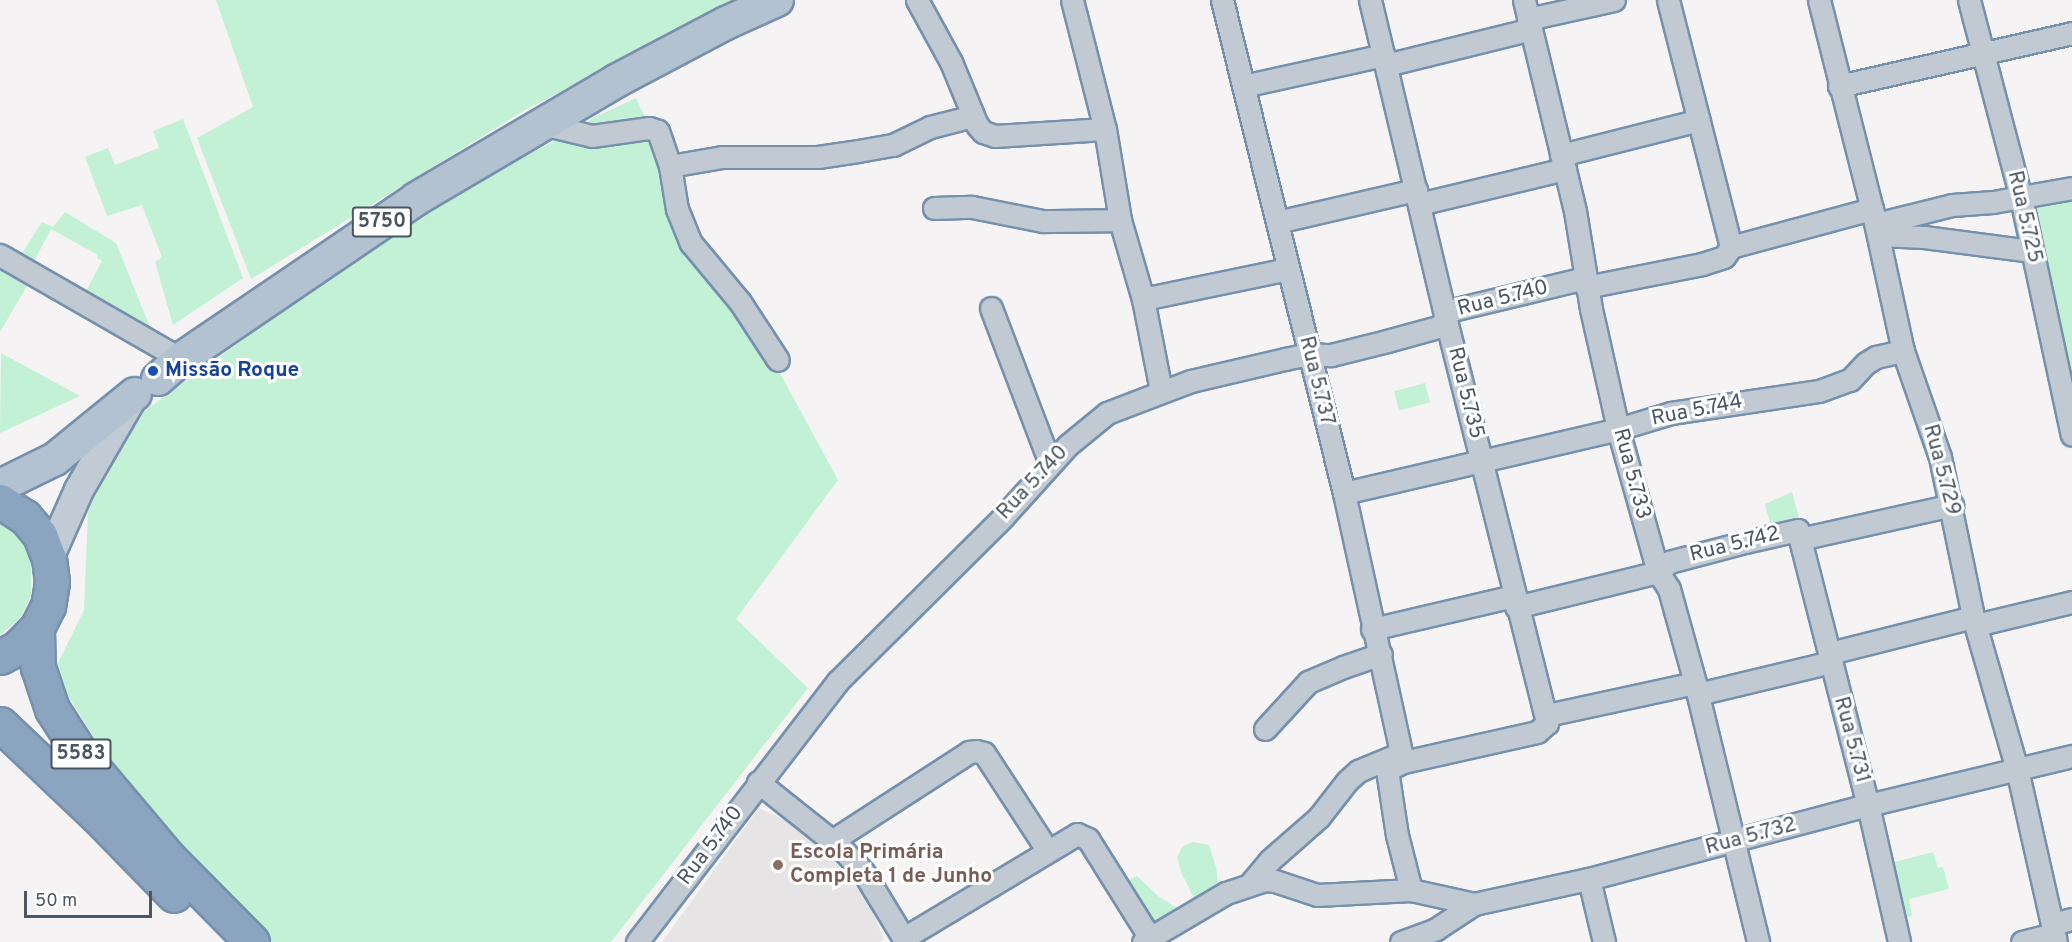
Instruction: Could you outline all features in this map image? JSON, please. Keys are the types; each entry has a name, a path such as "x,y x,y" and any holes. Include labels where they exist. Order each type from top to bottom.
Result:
{"highway":[{"path":"0,501 25,517 40,536 49,558 50,590 48,606 36,628 17,648 0,657"},
{"name":"5583","path":"36,628 38,667 52,709 81,754 169,858 252,942"},
{"name":"5583","path":"0,724 97,816 220,942"}],"main road":[{"name":"5750","path":"0,486 55,459 158,377 416,199 546,125 616,81 726,23 777,0"},
{"path":"49,558 79,490 158,377"}],"street":[{"path":"917,0 951,62 983,132 995,136 1105,129"},
{"path":"1072,0 1105,129 1120,220 1143,299 1161,391"},
{"name":"Rua 5.737","path":"1222,0 1344,493 1372,629 1381,654 1403,758"},
{"name":"Rua 5.735","path":"1370,0 1515,601 1547,715"},
{"path":"1243,86 1385,60 1528,16 1614,0"},
{"path":"1668,0 1731,247"},
{"name":"Rua 5.729","path":"1819,0 1875,223 1903,351 1940,458 1952,505 1975,621 2017,769 2058,930"},
{"name":"Rua 5.725","path":"1970,0 2021,198 2072,435"},
{"name":"Rua 5.733","path":"1528,16 1563,162 1586,283 1618,429 1658,572 1669,589 1697,689 1732,843 1758,942"},
{"path":"1839,86 1982,51 2072,33"},
{"path":"670,166 722,156 818,157 858,151 893,145 930,127 974,116"},
{"path":"1277,222 1418,197 1563,162 1699,120"},
{"path":"546,125 592,136 654,129 661,134 670,166 677,208 691,243 740,302 778,360"},
{"name":"Rua 5.740","path":"637,942 691,875 758,782 838,681 1014,505 1050,463 1107,413 1191,381 1309,354 1331,355 1442,326 1445,316 1452,310 1586,283 1702,264 1724,257 1731,247 1875,223 1952,205 2021,198 2072,188"},
{"path":"934,208 972,207 1043,220 1120,220"},
{"path":"1875,223 1924,237 2032,251"},
{"path":"0,255 158,377"},
{"path":"1143,299 1288,269"},
{"path":"991,308 1050,463"},
{"name":"Rua 5.744","path":"1344,493 1618,429 1671,413 1819,391 1850,380 1866,363 1876,357 1903,351"},
{"name":"Rua 5.742","path":"1372,629 1658,572 1669,562 1798,530 1800,539 1952,505"},
{"name":"Rua 5.731","path":"1800,539 1868,805 1899,942"},
{"path":"758,782 830,842 841,848 864,873 905,940 1077,834 1083,835 1147,940 1226,892 1250,884 1269,861 1318,817 1358,771 1403,758 1537,732 1547,723 1547,715 1697,689 1975,621 2072,602"},
{"path":"1265,729 1308,682 1321,675 1381,654"},
{"path":"830,842 969,752 976,750 984,753 1047,851"},
{"name":"Rua 5.732","path":"1250,884 1275,881 1317,895 1420,892 1474,904 1589,879 1732,843 1868,805 2072,756"},
{"path":"1403,758 1387,770 1387,782 1420,892"},
{"path":"1589,879 1604,942"},
{"path":"1403,942 1436,929 1474,904"},
{"path":"2022,942 2058,930"}],"shaded area":[{"name":"Escola Primária Completa 1 de Junho","path":"759,808 808,831 867,899 884,939 880,942 662,942"}],"green space":[{"path":"216,0 739,0 525,110 251,279 197,138 253,107"},
{"path":"636,98 648,124 579,130 591,119"},
{"path":"183,119 243,278 173,325 155,262 162,257 142,205 107,216 85,157 108,148 115,165 159,148 153,131"},
{"path":"652,134 675,210 762,340 838,480 736,619 808,688 611,942 271,942 124,785 68,696 58,663 84,610 88,511 108,458 142,413 335,273 473,181 555,141"},
{"path":"2072,191 2072,395 2030,217 2036,204"},
{"path":"65,212 116,243 152,332 84,295 102,261 97,258 98,255 51,229 32,265 19,258 42,222 53,227"},
{"path":"0,266 25,281 27,286 0,332"},
{"path":"1,353 80,396 0,433"},
{"path":"1425,383 1430,402 1399,411 1394,391"},
{"path":"1792,492 1800,521 1771,526 1765,504"},
{"path":"0,518 20,536 31,559 31,596 20,618 0,635"},
{"path":"1193,842 1209,845 1216,867 1219,891 1194,898 1181,872 1177,857 1183,846"},
{"path":"1933,852 1938,868 1943,867 1949,889 1909,899 1912,916 1905,918 1905,929 1887,864"},
{"path":"1137,876 1158,896 1177,908 1147,925 1121,885"}],"place":[{"name":"Missão Roque","path":"153,371"},
{"name":"Escola Primária Completa 1 de Junho","path":"778,865"}]}
